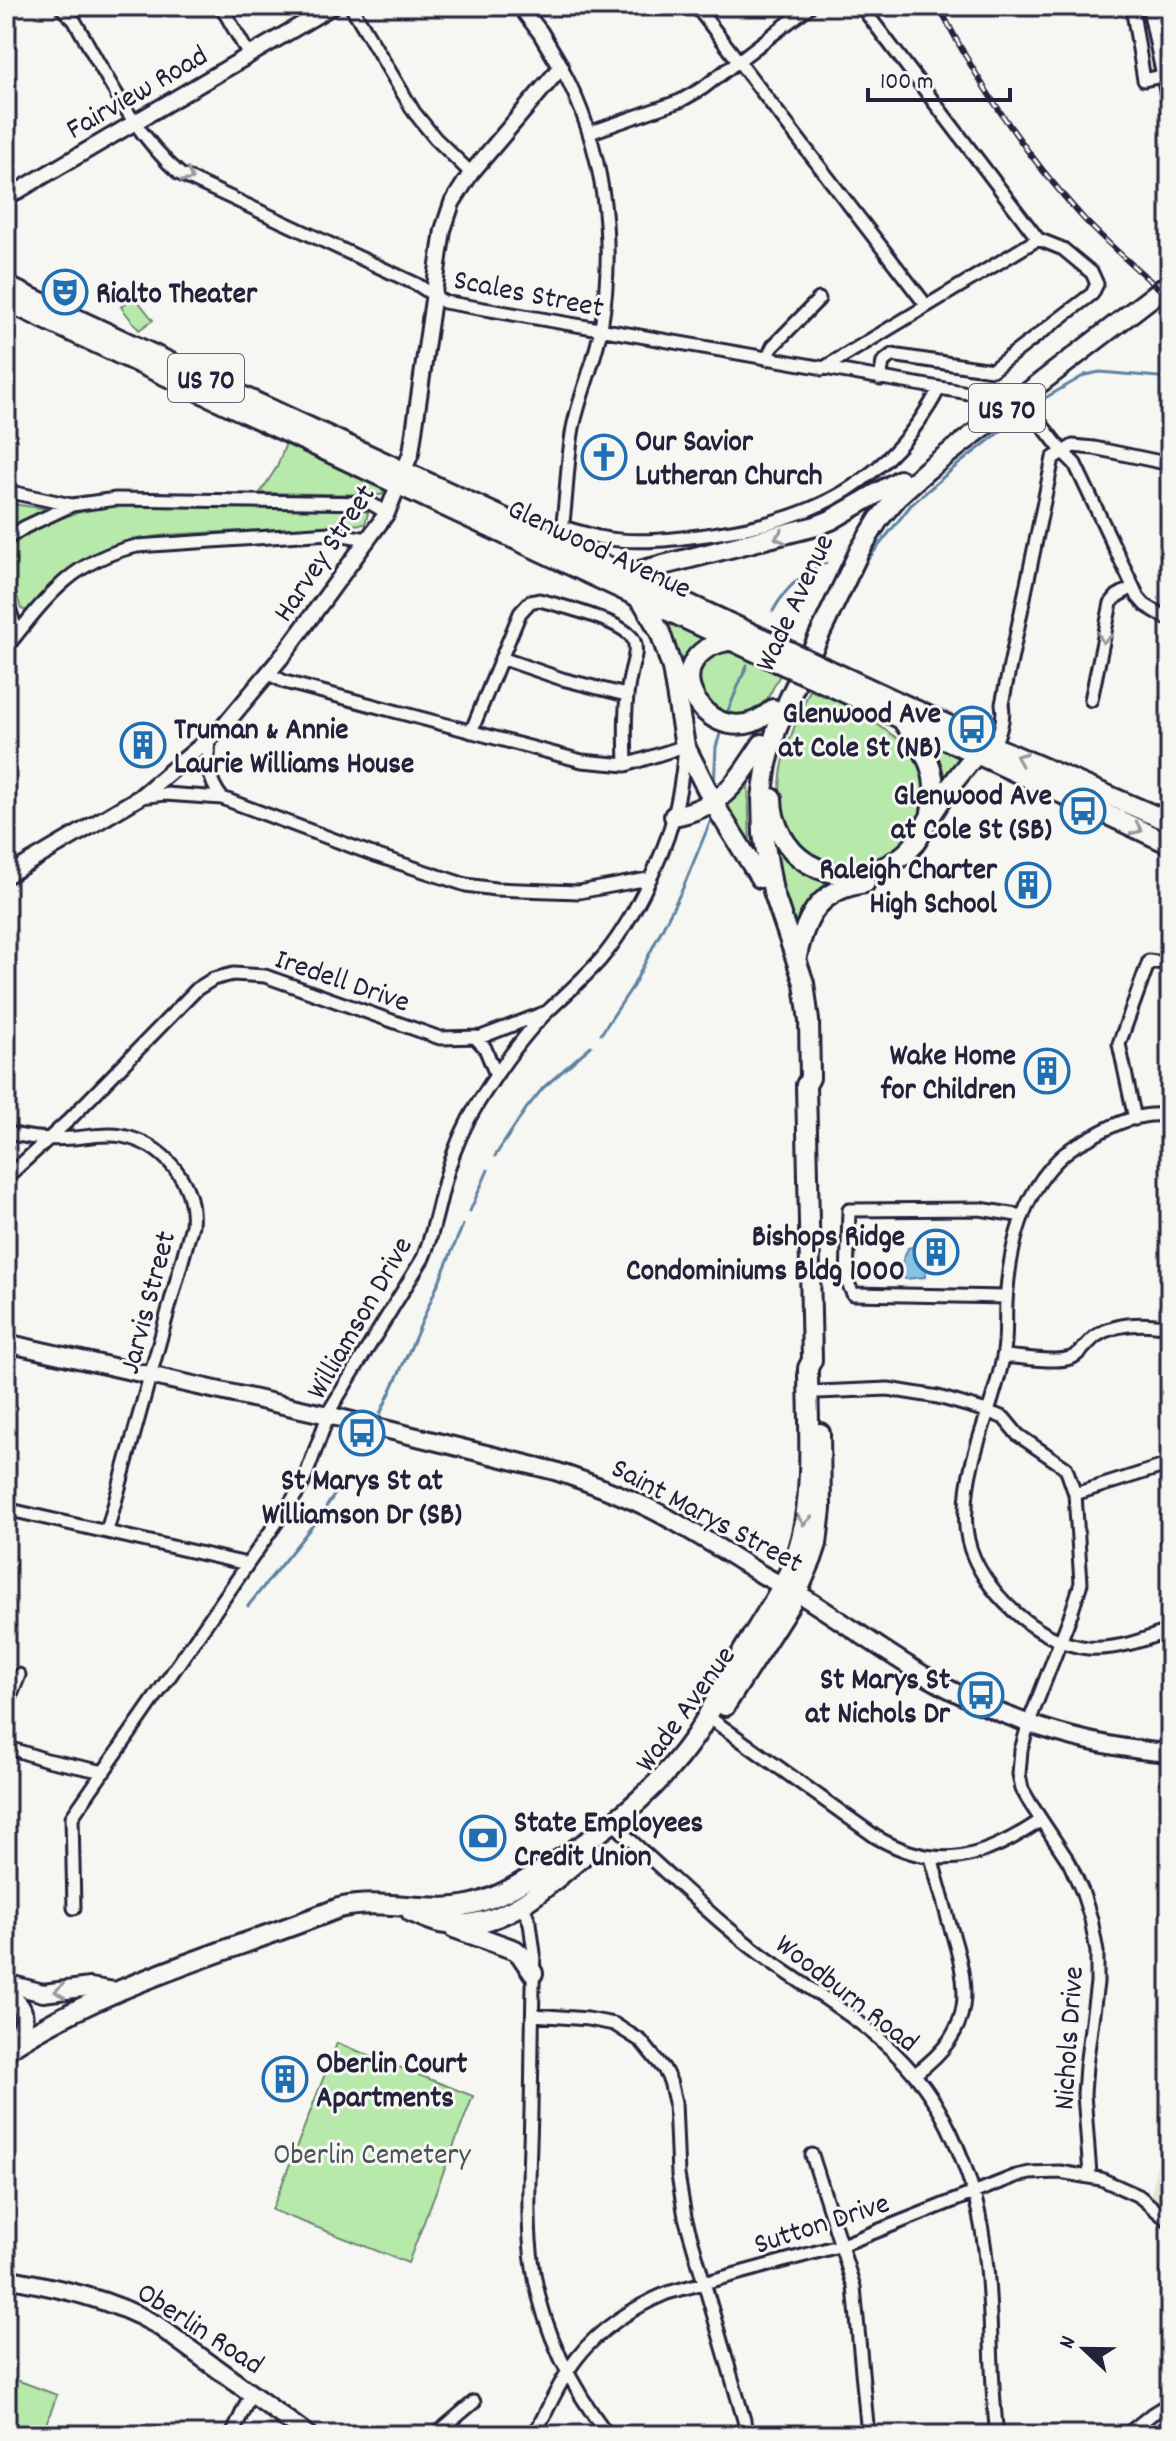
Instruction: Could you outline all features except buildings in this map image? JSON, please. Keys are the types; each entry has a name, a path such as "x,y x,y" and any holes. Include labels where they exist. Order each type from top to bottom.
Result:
{"main road":[{"path":"1152,6 1168,84"},
{"name":"Wade Avenue","path":"790,1589 805,1516 809,1443 808,1368 812,1360 806,1085 810,1078 809,1021 797,956 773,891 765,854 762,798 767,764 788,701 869,533 890,505 1012,398 1168,274"},
{"name":"Glenwood Avenue","path":"6,286 633,593 672,604 985,750 1170,844"},
{"name":"Glenwood Avenue","path":"6,301 402,478 561,535 733,640 780,655"},
{"name":"Wade Avenue","path":"806,1085 801,1079 795,986 760,878 754,841 755,777 762,744 773,709 855,535 900,480 1012,398"},
{"name":"US 70","path":"628,574 816,526 900,480"},
{"path":"633,593 644,604 660,632 672,668 685,746 713,802 760,878"},
{"path":"660,632 662,621 672,604"},
{"path":"685,746 685,685 690,673 701,653 717,643 733,640"},
{"path":"690,673 690,691 694,700 719,721 743,724 759,719 773,709"},
{"name":"Glenwood Avenue","path":"824,676 904,721 1170,822"},
{"name":"US 70","path":"767,764 773,774 773,815 781,836 798,857 836,874 883,868 910,849 929,819 935,793 931,764 904,721"},
{"path":"674,816 713,802 736,784 762,744"},
{"path":"929,819 985,750"},
{"path":"797,956 804,928 830,894 844,886 885,877 908,862 923,847 985,750"},
{"name":"Saint Marys Street","path":"6,1343 328,1415 555,1471 591,1483 652,1510 790,1589 922,1674 990,1708 1090,1740 1170,1753"},
{"name":"Wade Avenue","path":"6,2050 55,2019 114,1991 339,1908 362,1903 486,1921 503,1916 523,1906 668,1783 685,1763 711,1719 737,1661 812,1559 820,1527 821,1486 818,1368 812,1360"},
{"name":"Wade Avenue","path":"439,1916 509,1890 616,1825"},
{"path":"523,1906 526,1891 561,1859"},
{"path":"439,1916 515,1950 533,1973"},
{"path":"6,1983 43,1993 90,1987 114,1991"},
{"path":"6,1995 18,2002 23,2016 20,2033 6,2050"},
{"name":"Oberlin Road","path":"6,2278 63,2289 129,2310 157,2325 308,2435"}],"street":[{"name":"Scales Street","path":"60,6 74,20 135,121 165,161 180,174 418,285 444,302 939,389 1012,398"},
{"path":"221,6 249,55"},
{"name":"Fairview Road","path":"6,198 333,6"},
{"path":"351,6 414,112 435,138 471,173"},
{"path":"520,6 540,32 572,86 589,133 602,189 607,237 607,282 601,330 573,427 561,535 666,539 742,529 780,521 818,507 845,492 893,453 926,412 939,389"},
{"path":"696,6 926,305"},
{"path":"589,133 680,101 703,88 810,6"},
{"path":"861,6 1038,239 1063,249 1092,273 1097,284 1092,294 992,370 892,355 883,362 880,379"},
{"path":"1132,6 1144,80 1168,84"},
{"name":"Harvey Street","path":"6,876 140,797 223,727 269,674 387,513 411,453 443,230 452,203 471,173 561,67"},
{"path":"822,369 1038,239"},
{"path":"767,359 773,346 819,299"},
{"path":"1012,398 1075,464 1141,602 1170,620"},
{"path":"985,750 998,737 1004,713 1002,704 1053,458 1073,446 1170,464"},
{"path":"6,491 72,505 128,499 370,503 387,513"},
{"path":"6,539 72,505"},
{"path":"6,648 51,594 76,571 117,551 137,546 330,533 368,539"},
{"path":"1091,700 1111,603 1133,587"},
{"path":"6,598 17,633"},
{"path":"471,732 520,613 530,602 539,600 604,621 628,633 634,640 636,652 626,695 626,765"},
{"path":"501,658 562,679 626,695"},
{"path":"269,674 285,682 582,761 626,765 685,746"},
{"path":"209,739 209,774 213,787 222,798"},
{"name":"Williamson Drive","path":"74,1908 72,1817 303,1483 328,1415 423,1258 433,1234 458,1141 475,1107 496,1075 547,1012 572,991 602,958 633,911 668,836 681,788 685,746"},
{"path":"140,797 165,794 222,798 466,885 579,892 648,879"},
{"path":"1135,1119 1119,1044 1149,961 1170,964"},
{"name":"Iredell Drive","path":"6,1178 80,1109 197,989 213,979 233,974 265,976 440,1038 481,1037 547,1012"},
{"path":"475,1037 485,1048 496,1075"},
{"path":"1170,1116 1135,1119 1111,1126 1069,1151 1033,1194 1011,1256 1004,1356 967,1485 966,1509 967,1539 975,1560 1004,1602 1028,1623 1060,1641 1086,1648 1113,1647 1170,1630"},
{"name":"Jarvis Street","path":"6,1132 46,1140 103,1135 123,1137 150,1147 164,1158 176,1169 188,1189 193,1209 192,1225 107,1531"},
{"path":"1006,1297 853,1294 847,1281 849,1210 980,1209 1023,1216"},
{"path":"1004,1356 1063,1360 1073,1356 1095,1337 1115,1329 1154,1324 1170,1327"},
{"path":"818,1392 888,1389 938,1397 987,1411 1004,1418 1018,1435 1066,1468 1075,1494 1170,1464"},
{"name":"Nichols Drive","path":"1075,1494 1081,1583 1029,1722 1021,1750 1020,1781 1040,1821 1069,1862 1091,1919 1097,1952 1097,1983 1084,2094 1090,2175"},
{"path":"6,1509 247,1564"},
{"path":"6,1707 19,1675"},
{"path":"711,1719 876,1837 906,1852 952,1858 983,1852 1010,1841 1040,1821"},
{"path":"6,1747 47,1760 104,1772"},
{"name":"Woodburn Road","path":"616,1825 720,1922 885,2044 915,2074 947,2122 974,2194 989,2281 997,2435"},
{"path":"915,2074 935,2057 955,2031 965,1987 963,1965 931,1857"},
{"path":"523,1906 532,1934 530,2240 534,2269 543,2309 567,2372 608,2435"},
{"path":"533,2015 614,2024 641,2041 664,2069 675,2102 681,2196 746,2435"},
{"path":"812,2155 842,2245 858,2309 868,2435"},
{"name":"Sutton Drive","path":"534,2435 578,2356 624,2316 655,2298 842,2245 1016,2176 1060,2172 1090,2175 1128,2190 1170,2222"},
{"path":"232,2435 251,2393"},
{"path":"435,2435 474,2402"},
{"path":"1126,2435 1170,2403"},
{"path":"448,2424 458,2435"}],"shaded area":[{"path":"1170,2098 1170,2209 1151,2195"}],"green space":[{"path":"134,296 153,320 139,330 121,307"},
{"path":"286,443 380,487 384,493 260,493 277,467"},
{"path":"6,503 47,509 6,531"},
{"path":"122,504 361,508 368,513 365,524 186,534 129,542 93,555 59,580 30,612 21,609 6,561 6,550 60,518"},
{"path":"669,621 705,637 706,641 688,657 681,680 665,625"},
{"path":"724,652 736,653 780,675 765,703 751,712 732,716 710,707 697,687 704,664 711,657"},
{"path":"810,690 823,696 825,693 918,753 928,788 921,826 894,857 848,870 800,853 791,836 781,801 782,768"},
{"path":"932,744 963,758 943,789 930,746"},
{"path":"748,778 750,851 719,808"},
{"path":"772,830 838,879 798,932 780,882"},
{"name":"Oberlin Cemetery","path":"337,2043 473,2096 408,2263 272,2210"},
{"path":"6,2376 57,2395 42,2435 6,2435"}],"water":[{"path":"908,1248 920,1248 925,1277 905,1279 902,1263"}],"waterway":[{"path":"1038,402 1085,375 1100,372 1170,378"},
{"path":"865,563 911,505 1020,416"},
{"path":"773,611 795,582 826,563"},
{"path":"727,713 747,665"},
{"path":"714,787 716,747 720,734"},
{"path":"601,1034 633,986 682,890 711,820"},
{"path":"495,1156 543,1088 591,1046"},
{"path":"470,1211 488,1170"},
{"path":"380,1414 463,1225"},
{"path":"363,1450 367,1440"},
{"path":"326,1507 335,1494"},
{"path":"248,1606 317,1520"}],"railway":[{"path":"939,6 986,90 1042,170 1094,229 1170,298"}],"place":[{"name":"Rialto Theater","path":"65,292"},
{"name":"Our Savior Lutheran Church","path":"604,457"},
{"name":"Glenwood Ave at Cole St (NB)","path":"972,729"},
{"name":"Truman & Annie Laurie Williams House","path":"143,745"},
{"name":"Glenwood Ave at Cole St (SB)","path":"1083,811"},
{"name":"Raleigh Charter High School","path":"1028,885"},
{"name":"Wake Home for Children","path":"1047,1071"},
{"name":"Bishops Ridge Condominiums Bldg 1000","path":"936,1252"},
{"name":"St Marys St at Williamson Dr (SB)","path":"362,1433"},
{"name":"St Marys St at Nichols Dr","path":"981,1695"},
{"name":"State Employees Credit Union","path":"483,1838"},
{"name":"Oberlin Court Apartments","path":"285,2079"}]}
